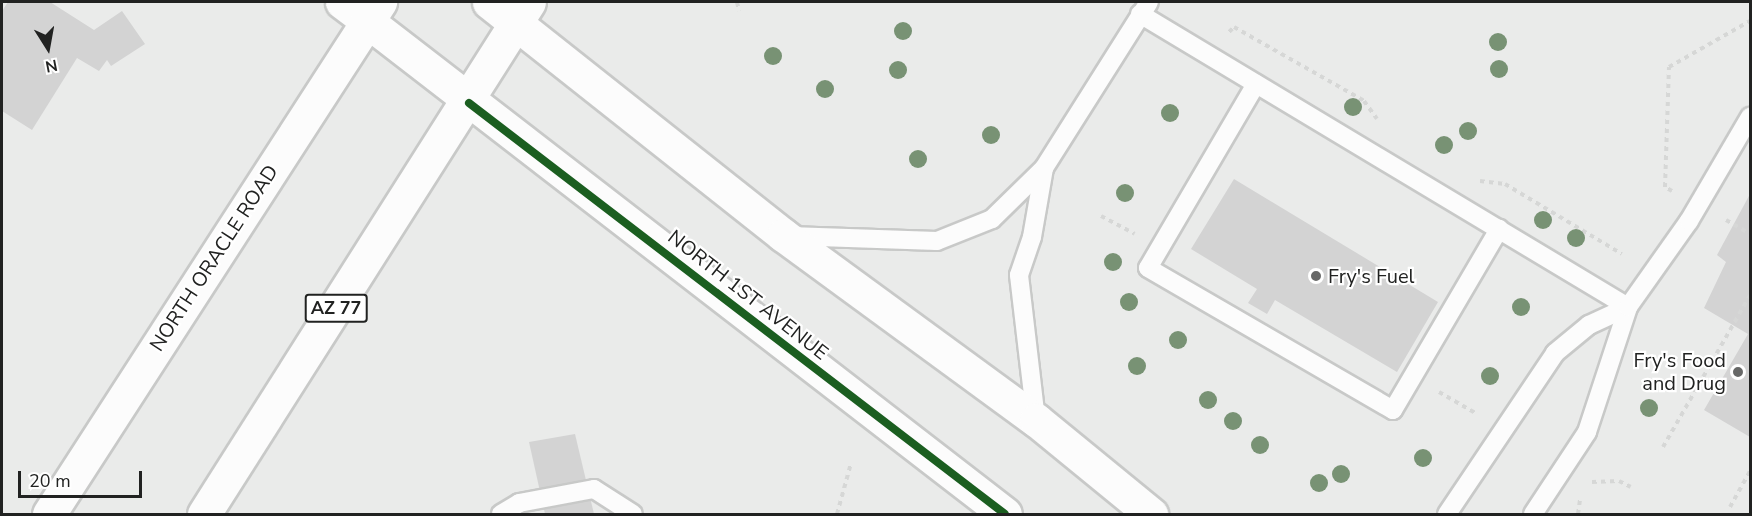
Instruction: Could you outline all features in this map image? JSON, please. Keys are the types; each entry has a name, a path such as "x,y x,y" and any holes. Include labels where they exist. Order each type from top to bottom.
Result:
{"main road":[{"path":"489,2 522,12 783,235 1036,420 1151,514"},
{"name":"NORTH 1ST AVENUE","path":"363,8 469,103 1005,514"},
{"name":"NORTH ORACLE ROAD","path":"49,514 363,8"},
{"name":"AZ 77","path":"204,514 469,103 522,12"}],"lane":[{"path":"783,235 907,243 965,234 992,219 1044,168 1145,8 1256,84 1628,307"},
{"path":"1256,84 1148,268 1393,410 1499,230"},
{"path":"1533,514 1587,432 1628,307 1689,221 1750,117"},
{"path":"1036,420 1019,275 1032,237 1044,168"},
{"path":"1447,514 1555,353 1589,325 1628,307"},
{"path":"501,514 519,503 594,489 633,514"}],"path":[{"path":"737,2 738,11"},
{"path":"1669,67 1750,21"},
{"path":"1224,36 1234,27 1364,101 1381,125"},
{"path":"1474,180 1504,184 1622,254"},
{"path":"1663,447 1750,295"},
{"path":"1413,376 1477,414"},
{"path":"837,514 851,463"},
{"path":"1730,507 1750,471"},
{"path":"1578,514 1580,489 1588,483 1619,481 1631,487"}],"building":[{"path":"8,2 50,2 94,30 122,11 145,44 111,66 107,60 99,71 77,58 32,130 2,111 2,11"},
{"path":"1234,179 1438,302 1397,372 1275,300 1267,314 1248,303 1257,289 1191,249"},
{"path":"1750,194 1750,437 1704,410 1748,334 1704,308 1726,262 1717,255"},
{"path":"575,434 594,514 545,514 529,442"}],"cycle path":[{"path":"469,103 1005,514"}],"place":[{"name":"Fry's Fuel","path":"1316,276"},
{"name":"Fry's Food and Drug","path":"1738,372"}]}
